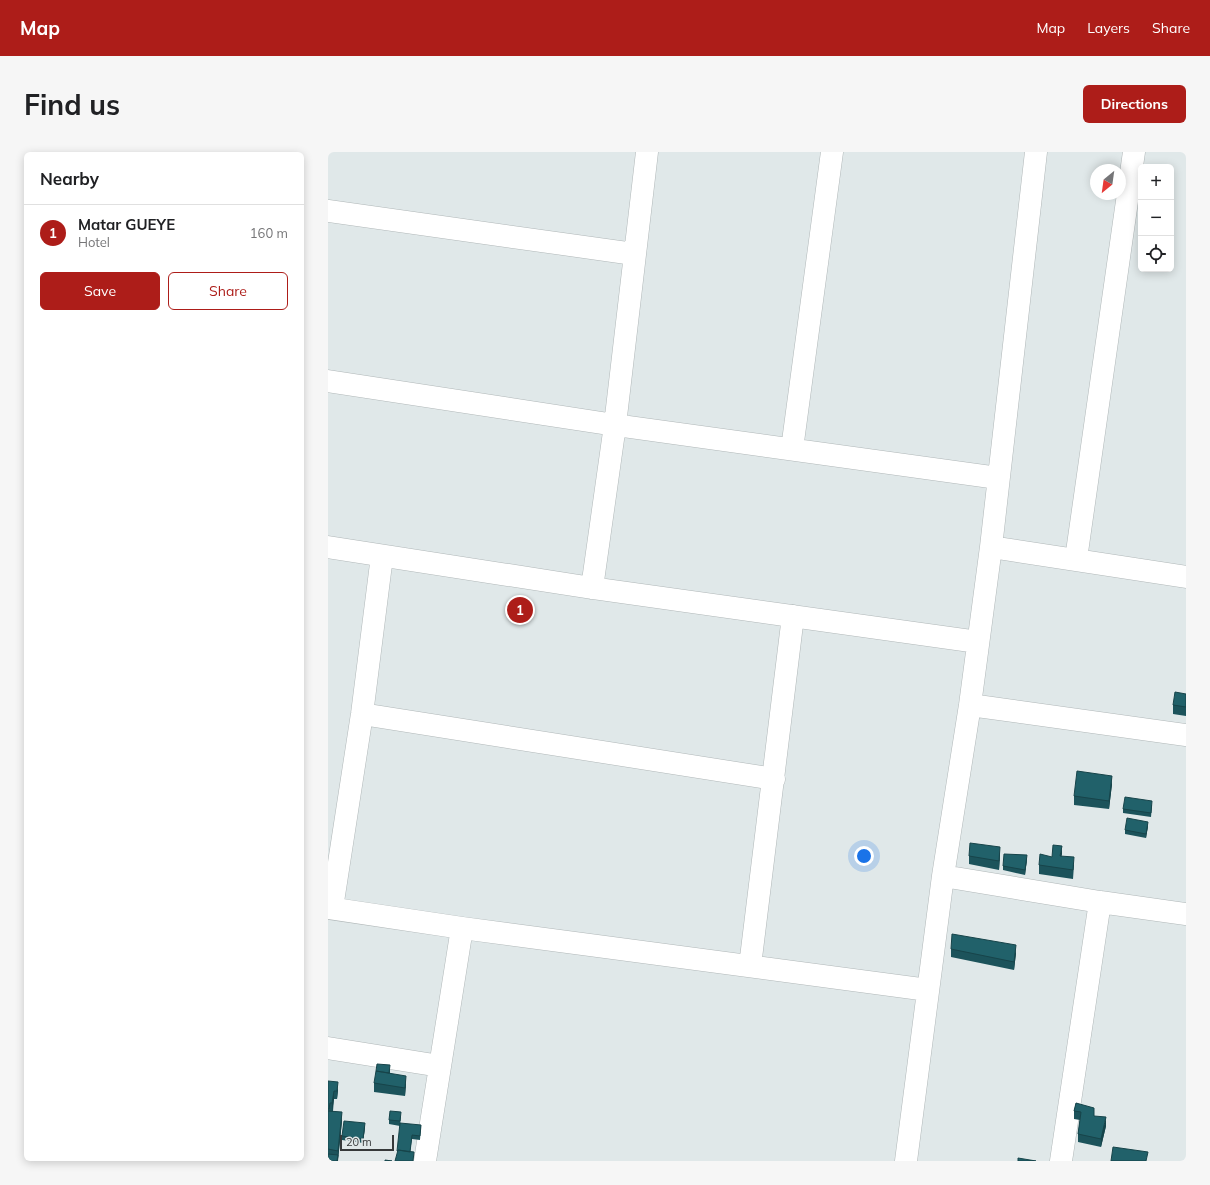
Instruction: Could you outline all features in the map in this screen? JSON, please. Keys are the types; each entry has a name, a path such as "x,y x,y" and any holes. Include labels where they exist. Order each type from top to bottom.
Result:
{"street":[{"path":"592,588 615,425 647,152"},
{"path":"792,449 832,152"},
{"path":"906,1161 928,990 970,705 991,547 1036,152"},
{"path":"1076,559 1134,152"},
{"path":"328,211 634,254"},
{"path":"328,381 615,425 998,478"},
{"path":"328,547 592,588 978,642"},
{"path":"991,547 1186,577"},
{"path":"382,556 362,714 330,908 462,928 928,990"},
{"path":"750,966 793,616"},
{"path":"970,705 1186,735"},
{"path":"362,714 774,779"},
{"path":"944,876 1100,902 1186,914"},
{"path":"1061,1161 1100,902"},
{"path":"425,1161 462,928"},
{"path":"328,1048 440,1066"}],"building":[{"path":"1175,692 1186,694 1186,707 1173,705"},
{"path":"1077,771 1112,776 1109,801 1074,796"},
{"path":"1125,797 1152,801 1151,813 1123,809"},
{"path":"1127,818 1148,822 1146,834 1125,830"},
{"path":"970,843 1000,847 999,861 969,856"},
{"path":"1053,845 1062,846 1060,856 1074,857 1073,870 1039,865 1040,854 1052,857"},
{"path":"1004,854 1027,855 1025,870 1003,866"},
{"path":"952,934 1016,945 1014,962 951,949"},
{"path":"377,1064 390,1065 389,1073 376,1071"},
{"path":"376,1071 406,1076 405,1088 374,1083"},
{"path":"328,1081 338,1082 337,1091 334,1091 332,1103 330,1103 329,1109 328,1109"},
{"path":"1076,1103 1094,1108 1094,1116 1106,1117 1101,1139 1078,1134 1081,1112 1074,1111"},
{"path":"328,1111 342,1112 338,1151 328,1149"},
{"path":"390,1111 401,1112 400,1121 389,1120"},
{"path":"344,1121 365,1123 363,1139 342,1136"},
{"path":"400,1123 421,1125 420,1136 412,1135 410,1152 397,1151"},
{"path":"1113,1147 1148,1152 1146,1161 1111,1161"},
{"path":"398,1150 414,1152 413,1161 395,1161"},
{"path":"328,1154 338,1155 337,1161 328,1161"},
{"path":"1018,1158 1036,1161 1018,1161"}],"place":[{"name":"Matar GUEYE","path":"520,610"}]}
